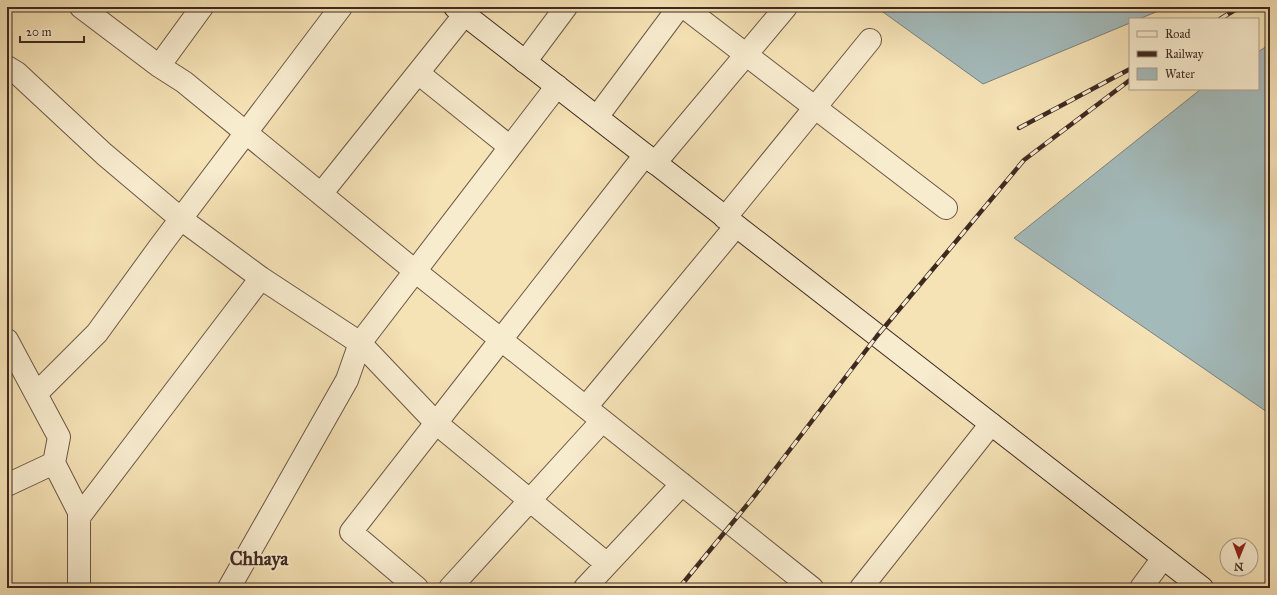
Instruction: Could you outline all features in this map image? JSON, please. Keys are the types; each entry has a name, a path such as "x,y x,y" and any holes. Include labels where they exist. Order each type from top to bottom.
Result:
{"street":[{"path":"81,7 159,66 184,82 415,271 812,588"},
{"path":"159,66 202,7"},
{"path":"36,394 97,333 341,7"},
{"path":"525,62 566,7"},
{"path":"597,117 679,7"},
{"path":"684,7 946,208"},
{"path":"417,588 351,532 501,340 650,159 746,54 786,7"},
{"path":"321,194 418,73 460,10 730,222 1202,588"},
{"path":"450,588 530,500 594,414 730,222 815,107 870,40"},
{"path":"7,68 17,74 104,154 182,219 261,278 360,343 436,423 606,564"},
{"path":"418,73 510,147"},
{"path":"230,588 347,380 360,343 557,86"},
{"path":"79,517 261,278"},
{"path":"7,340 60,437 54,463 80,512 78,588"},
{"path":"861,588 991,424"},
{"path":"7,486 54,463"},
{"path":"585,588 682,484"},
{"path":"1141,588 1163,558"}],"water":[{"path":"876,7 1168,7 1141,18 1129,18 1129,23 983,84"},
{"path":"1270,44 1270,414 1014,238 1200,90 1259,90 1259,51"}],"railway":[{"path":"1222,18 1240,7"},
{"path":"1019,128 1129,70"},
{"path":"679,588 756,494 877,336 1024,160 1129,81"}],"district":[{"name":"Chhaya","path":"259,558"}]}
